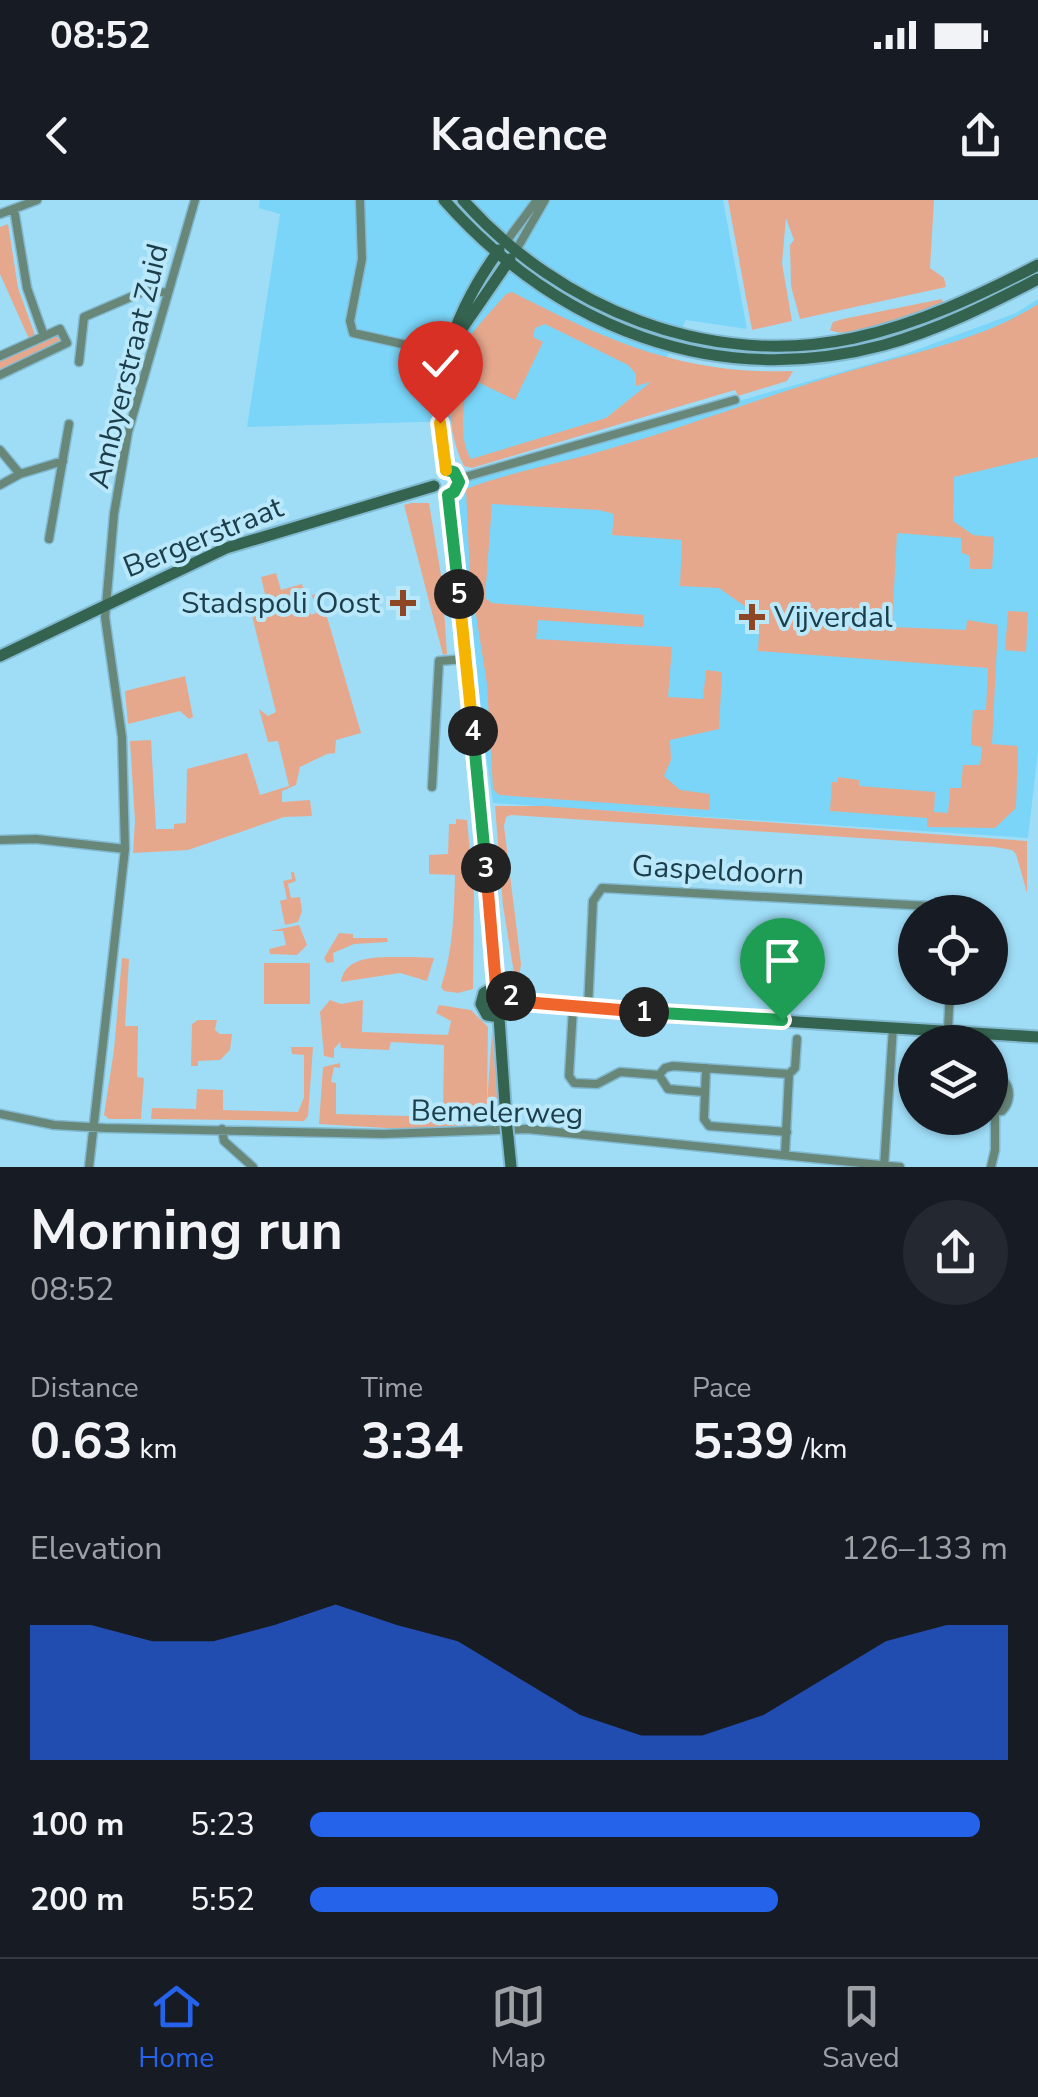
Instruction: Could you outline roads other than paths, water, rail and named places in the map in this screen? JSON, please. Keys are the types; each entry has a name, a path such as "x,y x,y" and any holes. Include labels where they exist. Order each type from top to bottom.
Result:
{"main road":[{"path":"444,200 572,307 642,337 704,352 851,352 904,339 1038,279"},
{"path":"463,200 506,253"},
{"path":"445,470 440,412 448,354 506,253"},
{"path":"795,351 939,312 1038,265"},
{"path":"445,470 454,472 458,479 457,488 448,495 434,486 436,476 445,470"},
{"name":"Bergerstraat","path":"0,656 238,543 434,486"},
{"path":"448,495 496,986"},
{"path":"496,986 505,989 512,1001 509,1012 499,1017 487,1015 480,1004 484,993 496,986"},
{"path":"512,1001 898,1027"},
{"path":"499,1017 511,1167"},
{"path":"1008,1035 1038,1037"}],"street":[{"path":"0,214 37,200"},
{"name":"Ambyerstraat Zuid","path":"89,1167 125,849 122,737 106,605 124,448 195,200"},
{"path":"360,200 363,244 350,321 352,333 448,354"},
{"path":"506,253 537,200"},
{"path":"506,253 546,200"},
{"path":"14,210 27,288 44,336"},
{"path":"79,362 84,318 146,290 168,293"},
{"path":"0,356 60,329 67,343 0,375"},
{"path":"458,479 736,400"},
{"path":"49,539 69,424"},
{"path":"0,450 20,474"},
{"path":"0,485 20,474 64,461"},
{"path":"432,787 440,661 466,660"},
{"path":"0,840 36,838 125,849"},
{"name":"Gaspeldoorn","path":"588,1009 594,902 602,888 898,903"},
{"path":"573,1008 570,1080 597,1084 620,1072 659,1076 668,1089 704,1092"},
{"path":"884,1166 893,1027"},
{"path":"786,1154 790,1074 795,1068 797,1039"},
{"path":"659,1076 673,1066 790,1074"},
{"path":"706,1068 704,1119 709,1126 787,1132"},
{"name":"Bemelerweg","path":"0,1114 54,1125 93,1127 417,1134 527,1129 900,1167"},
{"path":"222,1129 224,1142 253,1167"},
{"path":"992,1167 994,1135"}],"place":[{"name":"Stadspoli Oost","path":"403,603"},
{"name":"Vijverdal","path":"752,617"}]}
